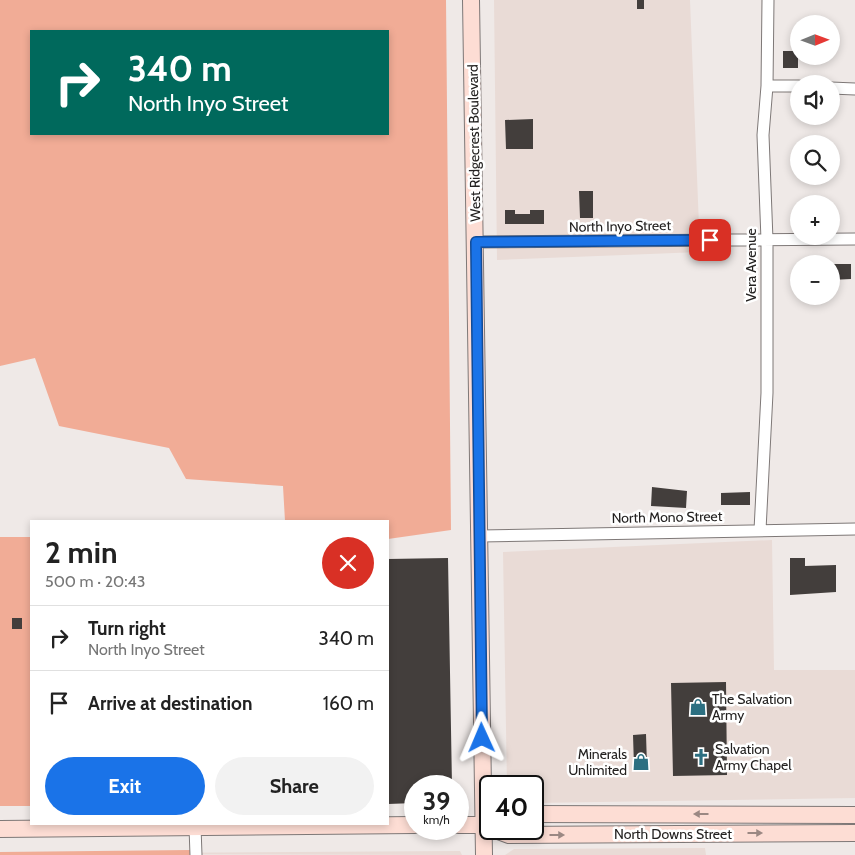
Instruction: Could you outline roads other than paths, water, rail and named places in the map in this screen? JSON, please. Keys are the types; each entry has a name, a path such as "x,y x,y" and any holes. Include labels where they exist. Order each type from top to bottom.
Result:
{"main road":[{"name":"West Ridgecrest Boulevard","path":"471,0 480,536 487,775"},
{"name":"North Downs Street","path":"544,814 855,815"},
{"path":"0,829 404,825"},
{"name":"North Downs Street","path":"544,835 855,833"},
{"name":"West Ridgecrest Boulevard","path":"484,855 487,840"}],"street":[{"name":"Vera Avenue","path":"760,530 767,393 767,240 763,135 767,86 768,0"},
{"path":"767,86 790,86"},
{"path":"840,88 855,89"},
{"name":"North Inyo Street","path":"476,242 855,239"},
{"name":"North Mono Street","path":"480,536 854,528"},
{"path":"196,827 196,855"}],"place":[{"name":"The Salvation Army","path":"698,707"},
{"name":"Salvation Army Chapel","path":"701,757"},
{"name":"Minerals Unlimited","path":"641,762"}]}
